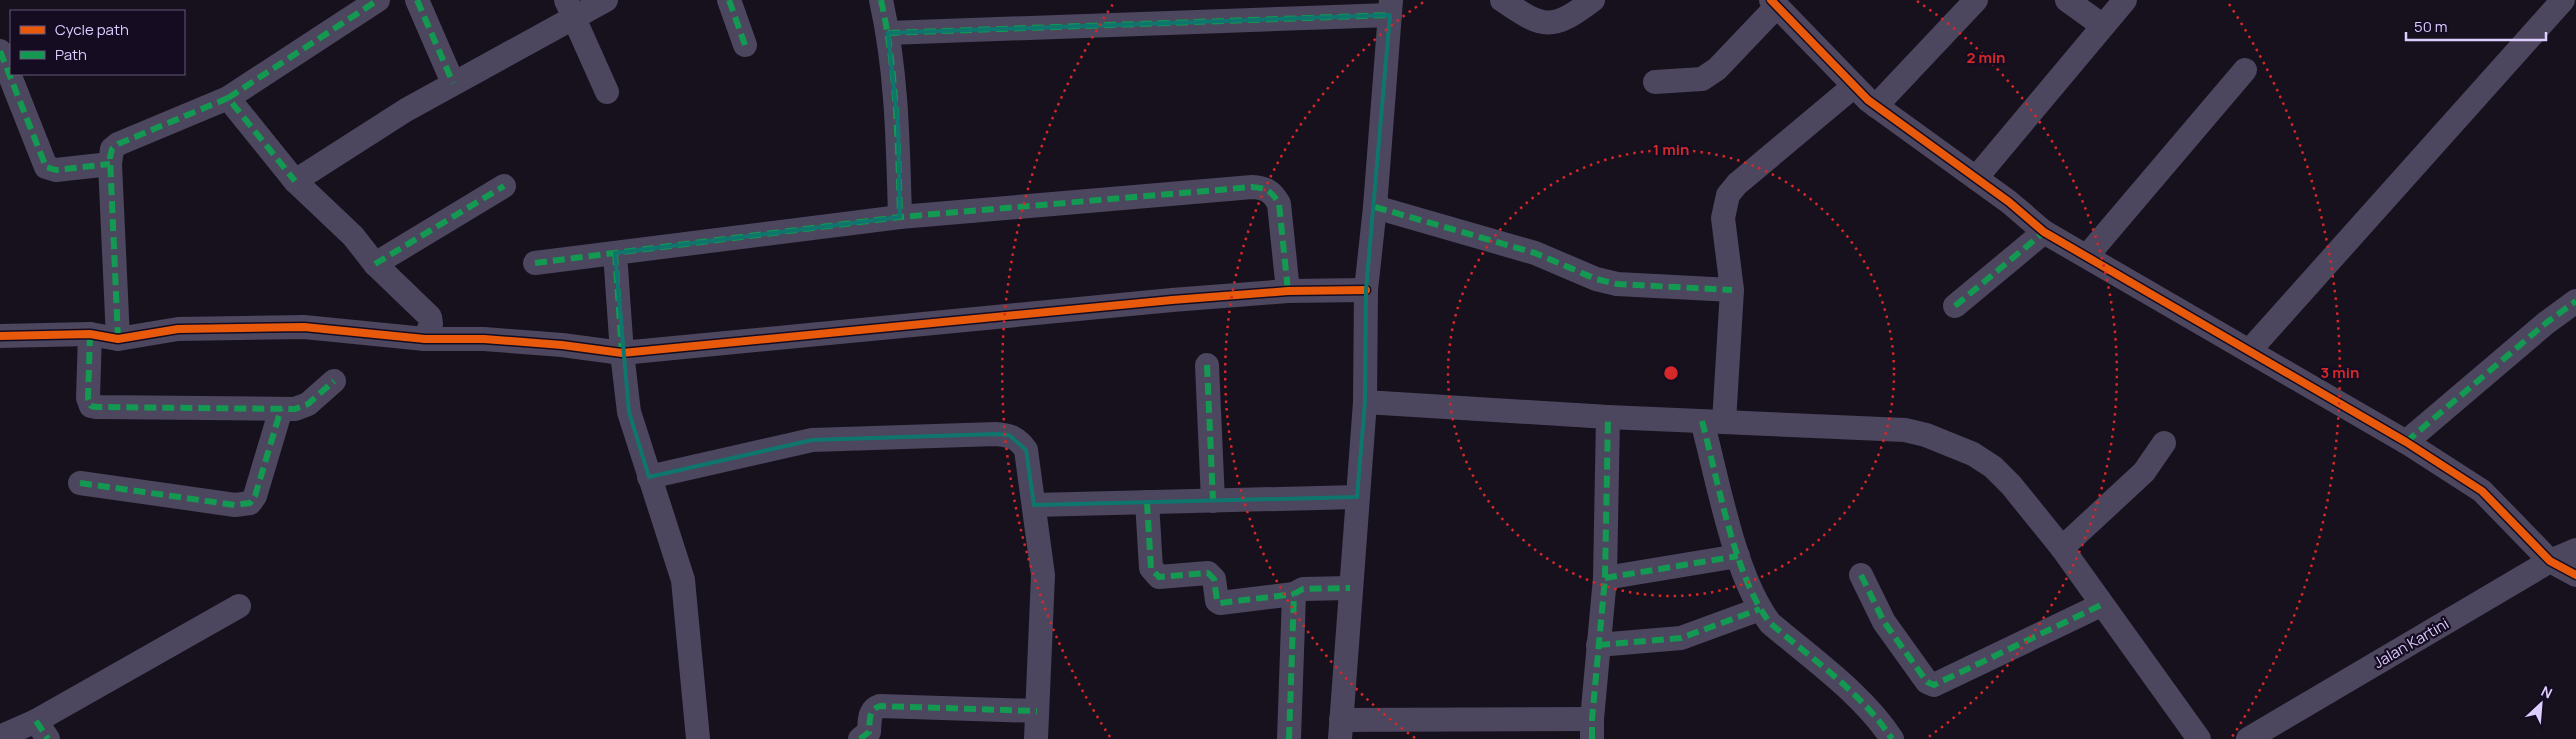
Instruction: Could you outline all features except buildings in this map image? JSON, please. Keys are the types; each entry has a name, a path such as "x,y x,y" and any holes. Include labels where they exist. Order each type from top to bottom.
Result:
{"street":[{"path":"118,339 110,164 112,149 118,144 228,98 378,0"},
{"path":"417,0 453,83"},
{"path":"295,182 406,110 453,83 570,9 606,0"},
{"path":"729,0 745,45"},
{"path":"881,0 888,33 898,127 900,217"},
{"path":"1502,0 1538,21 1554,24 1568,19 1594,0"},
{"path":"1876,106 1976,0"},
{"path":"2066,0 2103,26"},
{"path":"1976,178 2125,0"},
{"path":"2250,350 2562,0"},
{"path":"1655,82 1702,80 1717,69 1774,3 1854,86 1876,106 1976,178 2044,232 2406,442 2482,491 2550,561 2576,575"},
{"path":"888,33 1390,7 1375,208 1366,290 1365,402 1356,497 1341,729 1592,729 1605,578 1608,417"},
{"path":"570,9 607,92"},
{"path":"0,51 46,167 56,170 110,164"},
{"path":"2087,256 2246,70"},
{"path":"1854,86 1737,184 1728,195 1723,218 1732,290 1713,421 1738,556 1760,609 1770,623 1866,706 1892,739"},
{"path":"228,98 295,182 353,236 376,264 430,316 431,324 425,339"},
{"path":"376,264 504,186"},
{"path":"535,263 900,217 1264,188 1273,193 1279,204 1288,291"},
{"path":"1375,208 1534,253 1596,279 1617,284 1732,290"},
{"path":"1955,306 2044,232"},
{"path":"615,253 622,353 629,412 683,580 698,739"},
{"path":"0,336 90,334 118,339 178,329 304,327 425,339 484,340 622,353 1172,300 1288,291 1366,290"},
{"path":"2406,442 2546,323 2576,301"},
{"path":"90,334 88,398 91,406 295,409 308,404 334,381"},
{"path":"1207,365 1213,501"},
{"path":"1365,402 1608,417 1905,430 1934,438 1973,454 1993,467 2012,485 2062,548 2101,605 2199,739"},
{"path":"80,483 235,505 250,503 255,496 281,409"},
{"path":"649,477 812,440 1009,435 1020,441 1026,450 1043,575 1036,739"},
{"path":"2062,548 2144,472 2164,443"},
{"path":"1034,505 1356,497"},
{"path":"1146,502 1151,568 1155,575 1159,577 1208,574 1214,580 1217,601 1220,603 1294,594 1302,589 1350,588"},
{"name":"Jalan Kartini","path":"2248,739 2550,561 2576,550"},
{"path":"1605,578 1738,556"},
{"path":"1861,576 1884,622 1927,682 1934,685 2101,605"},
{"path":"1289,739 1294,594"},
{"path":"0,737 42,730 239,606"},
{"path":"1598,646 1681,638 1760,609"},
{"path":"860,739 869,732 870,712 880,706 1037,711"}],"highlighted area":[{"path":"1390,15 1366,290 1365,402 1357,497 1034,505 1026,450 1009,435 996,434 812,440 649,477 629,412 615,253 900,217 898,127 888,33"}],"marked path":[{"path":"228,98 378,0"},
{"path":"417,0 453,83"},
{"path":"729,0 745,45"},
{"path":"881,0 894,81 900,217"},
{"path":"888,33 1390,15"},
{"path":"0,51 46,167 56,170 110,164"},
{"path":"118,339 110,157 112,149 118,144 228,98 295,181"},
{"path":"375,264 504,186"},
{"path":"535,263 900,217 1252,187 1268,191 1279,204 1288,291"},
{"path":"1375,207 1535,253 1596,279 1617,284 1732,290"},
{"path":"1955,306 2044,232"},
{"path":"615,253 622,353"},
{"path":"2406,442 2546,323 2576,301"},
{"path":"90,334 88,398 91,406 96,407 295,409 308,404 334,381"},
{"path":"1207,365 1213,501"},
{"path":"80,483 235,505 250,503 255,496 281,409"},
{"path":"1592,739 1592,719 1605,578 1608,417"},
{"path":"1702,421 1737,554 1757,603 1770,623 1851,692 1892,739"},
{"path":"1147,502 1151,568 1159,577 1208,573 1214,579 1217,601 1220,603 1294,594"},
{"path":"1605,578 1738,556"},
{"path":"1861,575 1884,622 1927,682 1934,685 2101,605"},
{"path":"1289,739 1294,594 1303,589 1350,588"},
{"path":"1598,645 1681,638 1760,609"},
{"path":"860,739 869,732 873,710 880,706 1037,711"},
{"path":"36,721 48,739"}],"cycle path":[{"path":"1771,0 1868,100 2009,202 2044,232 2406,442 2482,491 2550,561 2576,575"},
{"path":"0,336 90,334 118,339 178,329 304,327 425,339 484,339 562,345 622,353 1172,300 1288,291 1366,290"}]}
